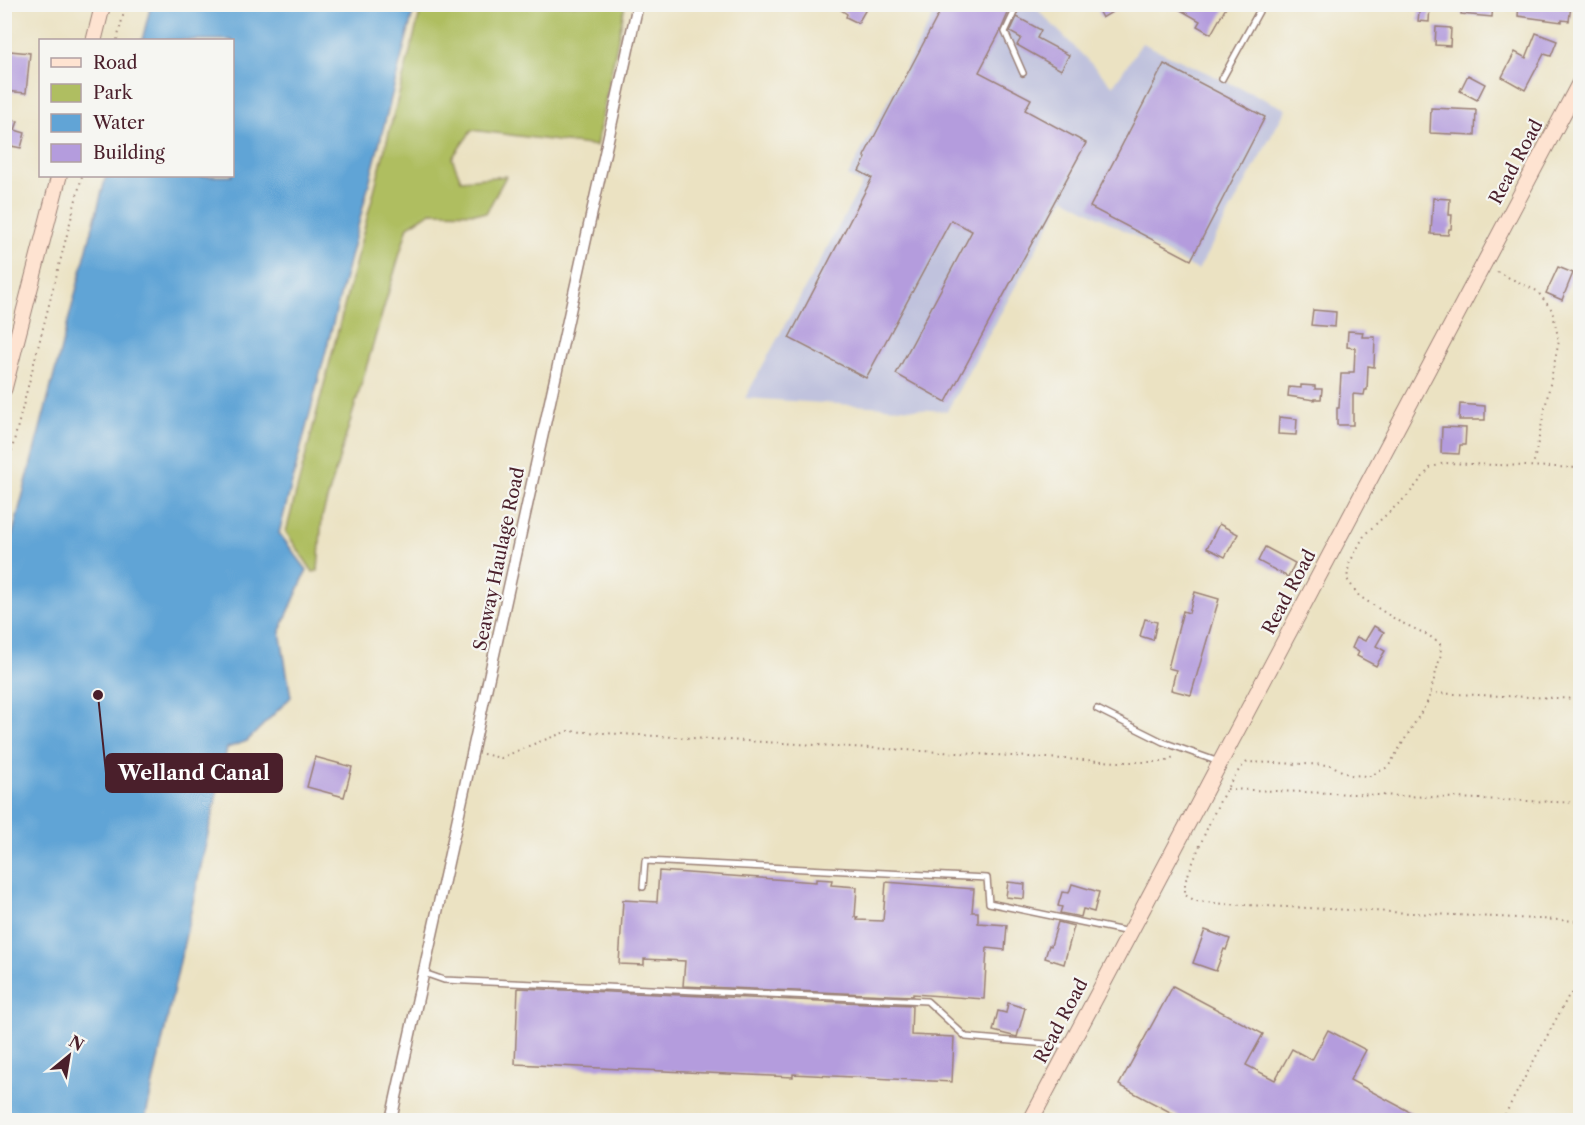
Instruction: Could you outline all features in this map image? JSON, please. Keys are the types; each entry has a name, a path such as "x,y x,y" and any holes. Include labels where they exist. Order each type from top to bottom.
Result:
{"street":[{"path":"94,39 103,4"},
{"name":"Seaway Haulage Road","path":"391,1120 638,4"},
{"name":"Read Road","path":"1031,1120 1581,81"},
{"path":"4,389 59,177"}],"lane":[{"path":"1018,4 1005,32 1023,72"},
{"path":"1222,79 1263,4"},
{"path":"1097,709 1163,742 1221,762"},
{"path":"643,887 645,861 987,878 989,903 1130,933"},
{"path":"424,973 444,980 927,1000 966,1037 1070,1046"}],"path":[{"path":"117,39 126,4"},
{"path":"4,480 82,177"},
{"path":"1483,265 1537,291 1551,310 1559,340 1533,466"},
{"path":"1581,468 1444,463 1430,468 1408,495 1365,534 1349,564 1347,579 1359,597 1440,644 1441,654 1428,701 1388,767 1370,776 1349,775 1330,765 1247,762 1238,769 1227,789 1185,882 1185,895 1196,900 1224,904 1581,921"},
{"path":"1430,693 1581,699"},
{"path":"473,751 501,758 568,731 1118,762 1165,762 1185,750"},
{"path":"1227,789 1581,803"},
{"path":"1502,1120 1568,997 1581,987"}],"shaded area":[{"path":"939,5 1033,5 1113,86 1142,43 1286,109 1198,270 1064,198 947,411 745,398 862,184 848,176"}],"green space":[{"path":"422,5 625,5 596,146 472,130 452,158 461,180 506,176 486,213 431,212 408,226 322,517 318,571 313,572 286,532"}],"water":[{"path":"151,5 415,5 279,533 307,570 280,631 291,697 247,741 227,748 145,1120 5,1120 5,563 106,177 234,177 234,39 142,39"}],"building":[{"path":"832,4 869,4 858,23 846,17 847,14"},
{"path":"944,4 1012,4 979,72 1031,99 1025,110 1086,143 946,402 896,374 972,231 951,220 866,378 789,338 872,178 859,171 866,158 864,156"},
{"path":"1095,4 1126,4 1102,18"},
{"path":"1170,4 1228,4 1211,34 1197,26 1200,21"},
{"path":"1420,4 1430,4 1429,22 1418,21"},
{"path":"1462,4 1493,4 1492,17 1461,14"},
{"path":"1519,4 1571,6 1569,21 1518,16"},
{"path":"1017,17 1041,30 1037,38 1069,55 1061,70 1017,45 1021,38 1010,32"},
{"path":"1436,27 1451,28 1450,46 1435,45"},
{"path":"1536,33 1557,41 1551,56 1544,54 1525,90 1502,77 1515,52 1526,58"},
{"path":"10,51 30,53 26,93 4,91 6,62 9,62"},
{"path":"1164,64 1265,117 1191,260 1090,207"},
{"path":"1468,75 1485,84 1477,100 1460,91"},
{"path":"1431,108 1476,110 1475,135 1430,133"},
{"path":"4,118 18,121 15,130 25,133 21,148 11,146 8,158 4,157"},
{"path":"1433,198 1450,199 1449,215 1452,215 1448,235 1431,234"},
{"path":"1558,267 1573,273 1562,300 1546,293"},
{"path":"1313,310 1336,312 1335,327 1311,325"},
{"path":"1348,331 1363,332 1362,337 1375,337 1374,367 1368,366 1367,390 1364,395 1353,394 1353,425 1337,425 1341,374 1354,372 1355,348 1347,347"},
{"path":"1301,385 1322,389 1321,399 1288,396 1289,387 1301,388"},
{"path":"1460,404 1485,406 1485,420 1459,420"},
{"path":"1279,417 1297,419 1296,435 1278,434"},
{"path":"1442,427 1466,428 1465,445 1460,445 1459,454 1441,453"},
{"path":"1219,524 1238,534 1225,557 1207,548"},
{"path":"1265,547 1295,563 1288,577 1258,561"},
{"path":"1195,592 1219,599 1191,695 1171,690 1176,670 1168,668 1183,611 1189,613"},
{"path":"1145,619 1157,622 1153,640 1140,636"},
{"path":"1374,626 1384,632 1376,646 1385,651 1376,666 1357,656 1359,652 1352,648 1357,637 1365,641"},
{"path":"315,757 352,767 344,797 307,787"},
{"path":"659,871 816,882 816,879 832,880 831,885 857,887 855,917 858,917 857,920 883,921 886,882 974,889 972,912 978,912 978,923 1007,925 1005,950 987,948 984,999 913,994 913,996 683,986 685,961 644,959 644,965 619,964 623,900 657,902"},
{"path":"1008,882 1025,884 1024,899 1006,897"},
{"path":"1072,884 1099,892 1094,912 1083,909 1081,917 1060,913 1062,907 1058,906 1062,892 1069,893"},
{"path":"1058,922 1074,926 1064,964 1045,958"},
{"path":"1205,930 1230,939 1216,971 1193,963"},
{"path":"1173,986 1263,1034 1246,1065 1275,1080 1292,1049 1312,1060 1328,1030 1366,1050 1350,1080 1425,1120 1185,1120 1119,1085"},
{"path":"518,988 912,1005 911,1035 954,1037 952,1082 515,1064"},
{"path":"1008,1003 1025,1008 1017,1037 993,1031 998,1011 1006,1013"}],"place":[{"name":"Welland Canal","path":"98,695"}]}
